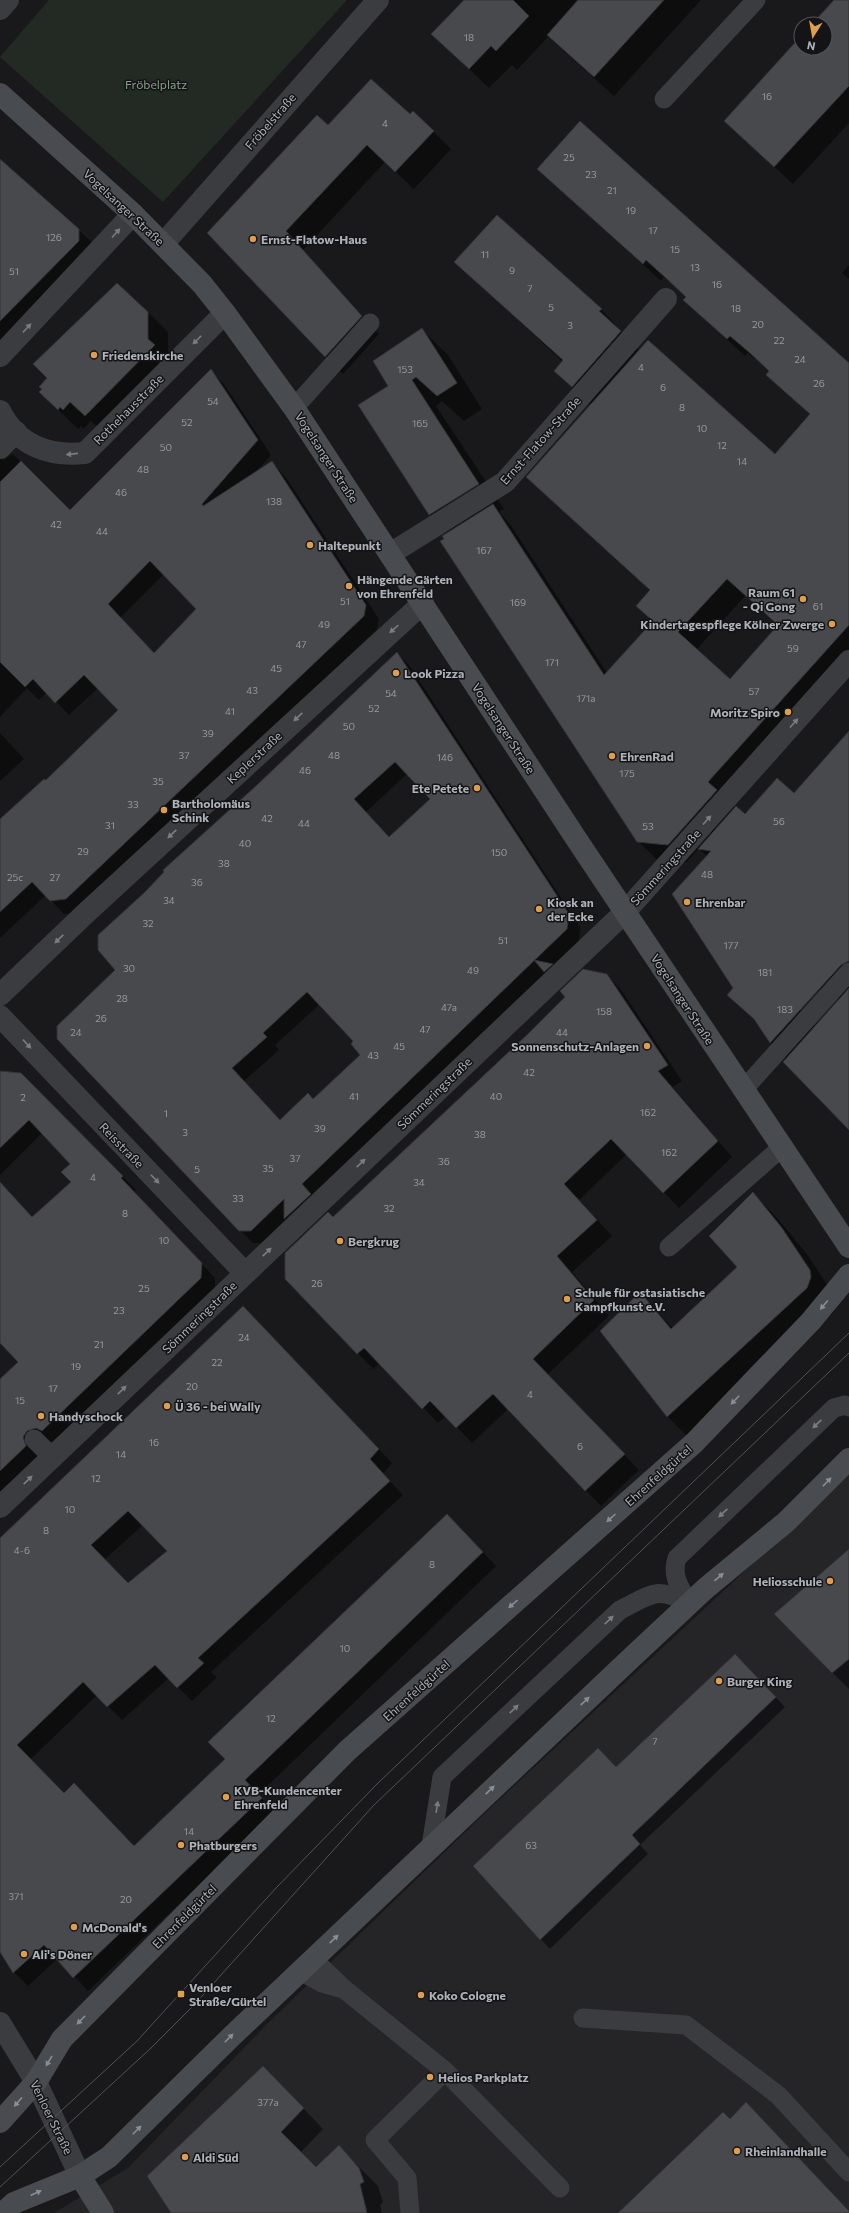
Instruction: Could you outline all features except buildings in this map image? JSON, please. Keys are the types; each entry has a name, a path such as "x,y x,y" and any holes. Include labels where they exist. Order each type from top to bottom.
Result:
{"main road":[{"name":"Vogelsanger Straße","path":"0,94 164,243 202,284 225,313 294,408 625,912 849,1247"},
{"name":"Ehrenfeldgürtel","path":"0,2122 36,2082 62,2040 348,1751 694,1443 811,1321 849,1275"},
{"path":"3,2213 14,2203 80,2176 109,2157 431,1846 690,1603 786,1522 849,1459"},
{"name":"Venloer Straße","path":"80,2176 103,2213"}],"street":[{"path":"0,9 8,0"},
{"name":"Fröbelstraße","path":"164,243 378,0"},
{"path":"0,356 133,214"},
{"name":"Ernst-Flatow-Straße","path":"390,554 505,482 666,299"},
{"name":"Rothehausstraße","path":"0,411 16,432 36,447 64,455 85,453 225,313"},
{"path":"0,448 16,432"},
{"name":"Keplerstraße","path":"0,995 105,896 423,603"},
{"name":"Sömmeringstraße","path":"0,1507 625,912 849,662"},
{"name":"Reisstraße","path":"0,1016 245,1274"},
{"name":"Venloer Straße","path":"0,2023 36,2082 80,2176"}],"lane":[{"path":"664,99 756,0"},
{"path":"294,408 370,323"},
{"path":"743,1090 849,972"},
{"path":"669,1247 782,1147"},
{"path":"690,1603 675,1579 674,1568 677,1558 834,1408 845,1405 849,1408"},
{"path":"34,1439 52,1457"},
{"path":"431,1846 442,1777 620,1610 654,1592 672,1594 690,1603"},
{"path":"307,1965 322,1983 344,1989 445,2071 560,2188"},
{"path":"583,2018 686,2025 778,2095 849,2172"},
{"path":"410,2213 407,2178 375,2140 445,2071"}],"shaded area":[{"path":"849,1474 849,2213 54,2213 128,2168 269,2022 485,1813"}],"green space":[{"name":"Fröbelplatz","path":"49,0 347,0 163,202 0,57"}],"tram line":[{"path":"0,2167 137,2041 276,1888 377,1784 849,1333"},
{"path":"0,2187 151,2048 194,2005 374,1805 849,1353"}],"place":[{"name":"Ernst-Flatow-Haus","path":"253,239"},
{"name":"Friedenskirche","path":"94,355"},
{"name":"Haltepunkt","path":"310,545"},
{"name":"Hängende Gärten von Ehrenfeld","path":"349,586"},
{"name":"Raum 61 - Qi Gong","path":"803,599"},
{"name":"Kindertagespflege Kölner Zwerge","path":"832,624"},
{"name":"Look Pizza","path":"396,673"},
{"name":"Moritz Spiro","path":"788,712"},
{"name":"EhrenRad","path":"612,756"},
{"name":"Ete Petete","path":"477,788"},
{"name":"Bartholomäus Schink","path":"164,810"},
{"name":"Ehrenbar","path":"687,902"},
{"name":"Kiosk an der Ecke","path":"539,909"},
{"name":"Sonnenschutz-Anlagen","path":"647,1046"},
{"name":"Bergkrug","path":"340,1241"},
{"name":"Schule für ostasiatische Kampfkunst e.V.","path":"567,1299"},
{"name":"Ü 36 - bei Wally","path":"167,1406"},
{"name":"Handyschock","path":"41,1416"},
{"name":"Heliosschule","path":"830,1581"},
{"name":"Burger King","path":"719,1681"},
{"name":"KVB-Kundencenter Ehrenfeld","path":"226,1797"},
{"name":"Phatburgers","path":"181,1845"},
{"name":"McDonald's","path":"74,1927"},
{"name":"Ali's Döner","path":"24,1954"},
{"name":"Venloer Straße/Gürtel","path":"181,1994"},
{"name":"Koko Cologne","path":"421,1995"},
{"name":"Helios Parkplatz","path":"430,2077"},
{"name":"Rheinlandhalle","path":"737,2151"},
{"name":"Aldi Süd","path":"185,2157"}]}
